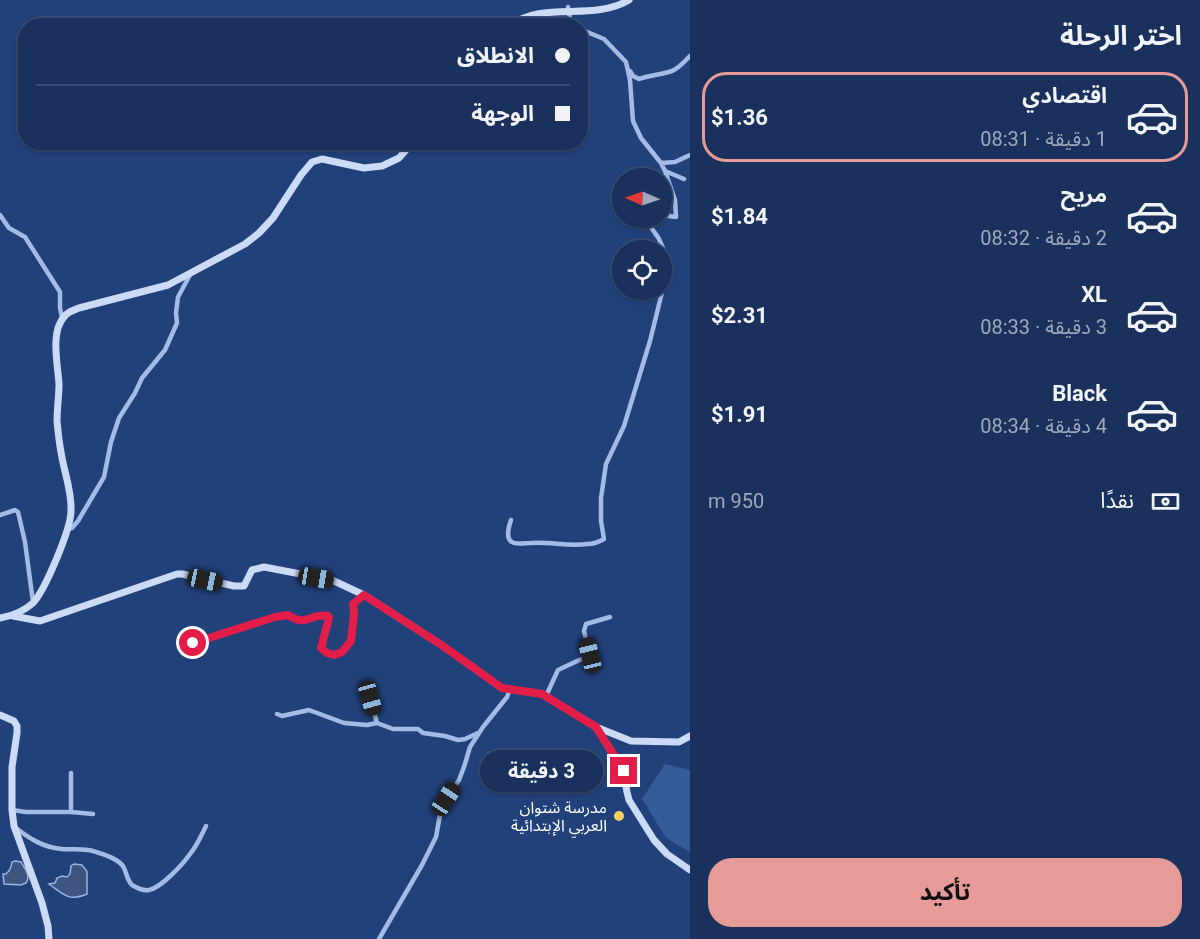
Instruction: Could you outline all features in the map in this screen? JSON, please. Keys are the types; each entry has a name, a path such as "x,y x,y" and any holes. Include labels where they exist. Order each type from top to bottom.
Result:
{"street":[{"path":"518,18 527,12 542,8 603,7 617,5 628,0"},
{"path":"568,7 570,18"},
{"path":"588,32 604,39 615,49 633,76 639,79 671,72 690,56"},
{"path":"627,66 633,121 641,138 663,168"},
{"path":"62,318 79,308 168,285 245,244 273,218 312,162 322,159 364,168 382,166 399,158 406,150"},
{"path":"661,164 675,162 690,155"},
{"path":"672,174 684,179"},
{"path":"672,191 676,217 672,216"},
{"path":"0,214 9,228 25,237 60,292 62,318 57,332 56,347 59,383 57,420 71,501 71,518 68,529 45,586 33,602 20,613 0,618"},
{"path":"511,520 508,534 512,543 582,545 599,542 604,538 601,498 606,464 624,426 650,341 668,268 663,248 652,228"},
{"path":"68,529 78,521 104,477 111,442 119,418 142,378 165,350 177,323 178,297 191,273"},
{"path":"0,515 15,510 18,512 26,542 33,602"},
{"path":"11,615 40,621 177,574 244,586 252,570 264,567 332,580 364,595 443,646 502,688 542,694 596,727 631,741 679,742 690,736"},
{"path":"193,643 275,617 288,615 295,620 303,621 322,615 329,618 321,648 334,655 342,652 351,640 353,604 364,595"},
{"path":"546,696 558,669 590,655 584,631 586,624 610,617"},
{"path":"368,686 378,723"},
{"path":"379,939 436,837 441,809 459,780 470,747 507,697 510,689"},
{"path":"277,714 282,716 309,710 344,723 367,725 378,723 393,729 418,729 423,733 458,740 480,732"},
{"path":"0,715 14,721 16,726 12,767 14,826 42,903 49,939"},
{"path":"596,727 624,770 629,799 654,840 667,854 690,870"},
{"path":"71,773 71,812"},
{"path":"12,810 93,814"},
{"path":"14,826 35,842 47,846 92,850 111,858 124,867 133,885 147,891 163,882 190,854 206,826"}],"shaded area":[{"path":"665,764 690,770 690,852 666,838 642,799"},
{"path":"12,862 21,862 26,870 28,877 26,883 4,884 3,874 7,873"},
{"path":"74,864 82,865 87,872 87,894 70,897 49,884 55,883 57,878 62,876 67,877"}],"place":[{"name":"مدرسة شتوان العربي الإبتدائية","path":"619,816"}],"route":[{"path":"193,643 275,617 288,615 295,620 303,621 322,615 329,618 321,648 334,655 342,652 351,640 353,604 364,595 443,646 502,688 542,694 596,727 624,771"}]}
